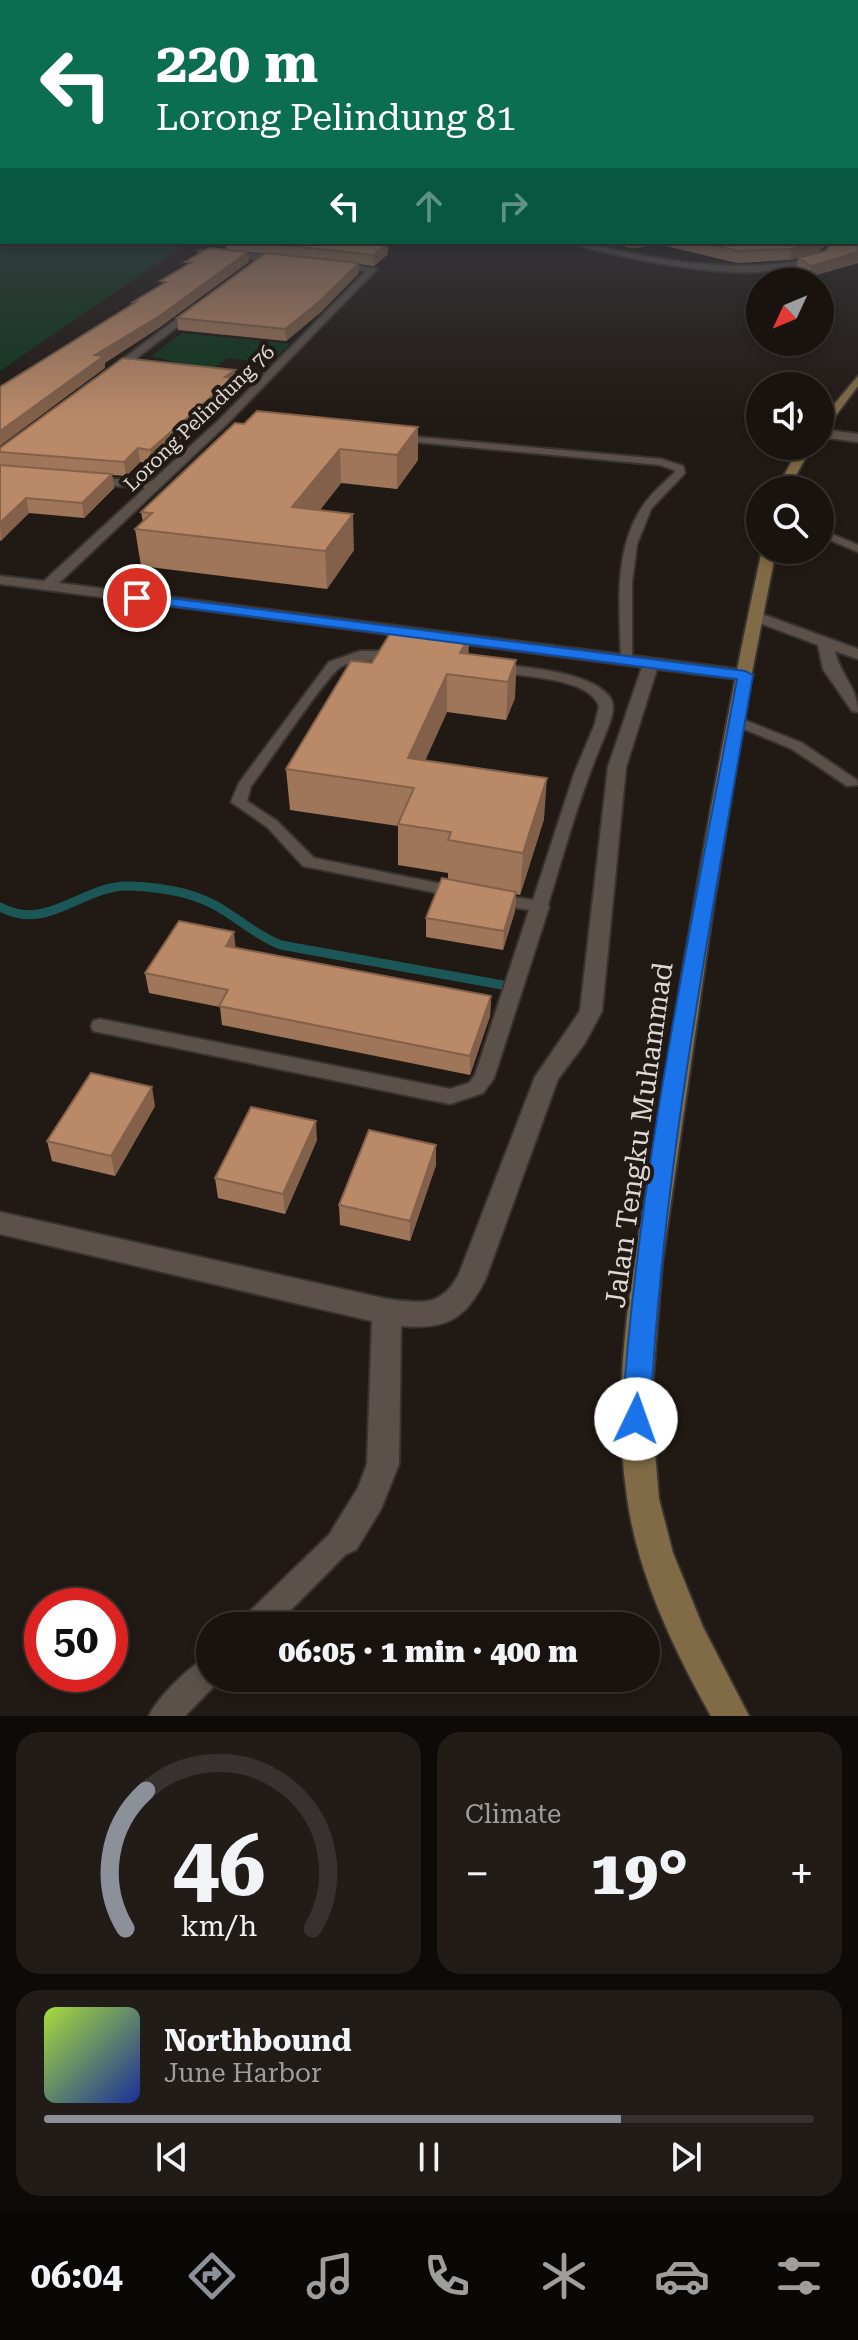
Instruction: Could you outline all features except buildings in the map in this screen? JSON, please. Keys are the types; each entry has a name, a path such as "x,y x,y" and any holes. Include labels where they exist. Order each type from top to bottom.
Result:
{"main road":[{"path":"834,411 858,379"},
{"path":"844,397 858,391"},
{"name":"Jalan Tengku Muhammad","path":"731,1716 713,1685 668,1583 643,1500 636,1419 642,1311 694,963 754,616 766,564"}],"street":[{"path":"255,257 293,260"},
{"path":"252,267 265,258"},
{"name":"Lorong Pelindung 76","path":"47,586 223,422 372,271 363,266 321,262"},
{"path":"101,380 202,305"},
{"path":"834,434 858,438"},
{"path":"78,479 155,485"},
{"path":"0,580 745,675"},
{"path":"754,616 858,654"},
{"path":"826,644 831,669 858,707"},
{"path":"0,1223 387,1312 431,1316 450,1309 464,1295 547,1077 563,1052 582,1034 591,1011 617,767 639,662"},
{"path":"344,1538 370,1498 383,1464 387,1312"}],"lane":[{"path":"636,257 704,268 798,264 820,257"},
{"path":"223,422 239,424"},
{"path":"382,437 661,462 679,468 680,473 647,507 634,530 626,582 639,662"},
{"path":"406,450 413,439"},
{"path":"834,538 858,549"},
{"path":"549,675 561,652"},
{"path":"407,656 360,655 334,665 244,786 239,802 272,824 299,854 323,867 541,907"},
{"path":"100,1026 450,1097 476,1088 484,1078 541,907 586,757 607,710 606,702 598,694 549,675 486,667"},
{"path":"737,721 797,746 852,783"},
{"path":"269,1612 344,1538"},
{"path":"164,1716 196,1684"}],"green space":[{"path":"0,257 166,257 0,371"},
{"path":"182,333 290,344 270,363 228,358 210,371 151,356"}],"waterway":[{"path":"224,381 242,387"},
{"path":"0,907 17,914 33,915 112,888 166,889 213,904 258,934 281,945 508,986"}],"route":[{"path":"137,598 745,675 694,963 642,1311 636,1419"}]}
